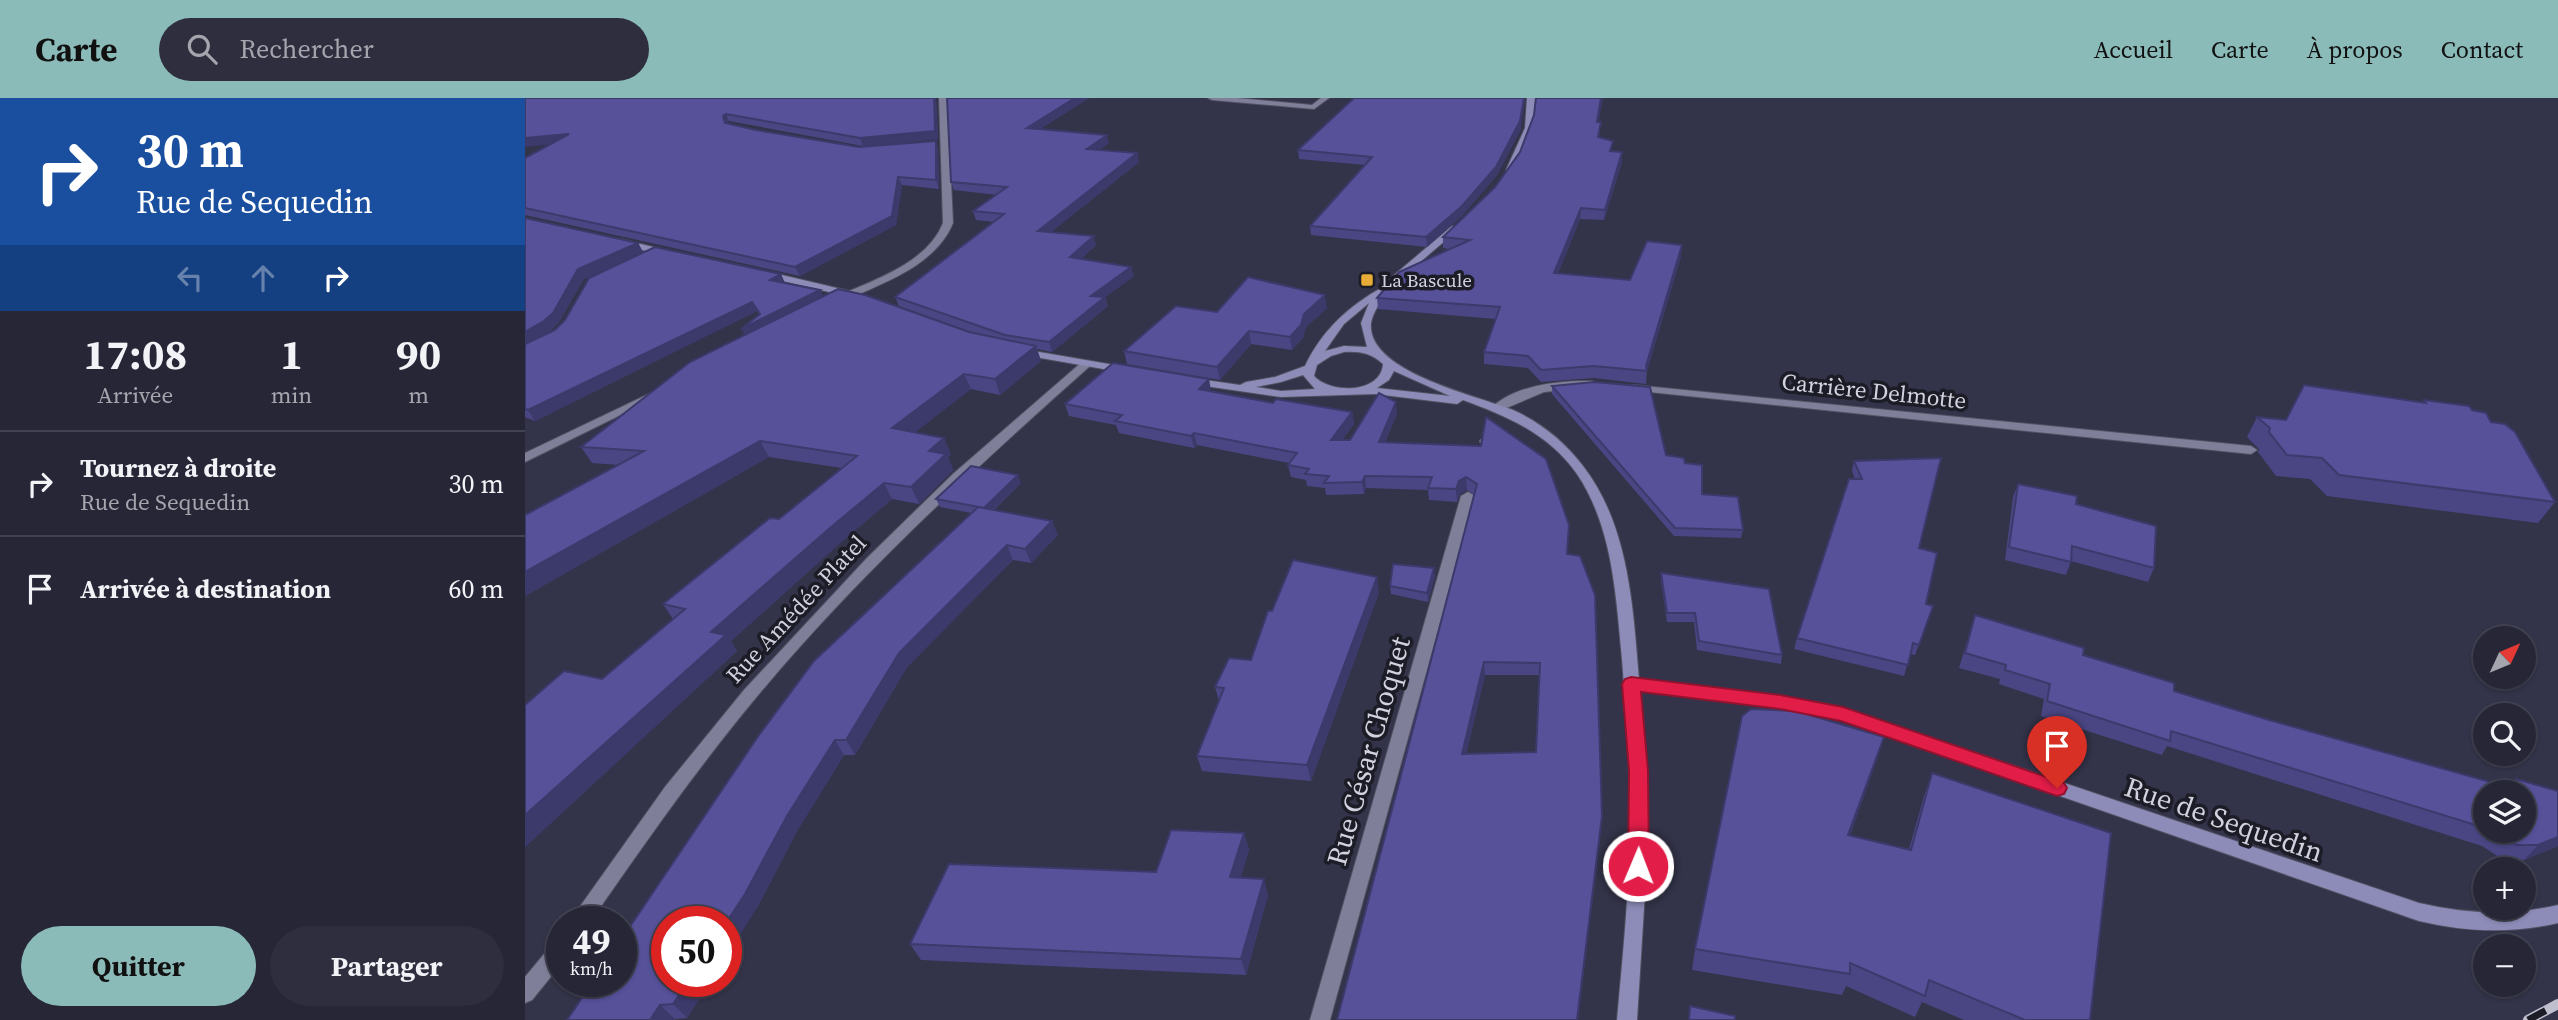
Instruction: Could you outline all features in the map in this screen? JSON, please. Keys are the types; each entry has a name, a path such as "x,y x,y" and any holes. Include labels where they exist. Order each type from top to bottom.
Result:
{"main road":[{"path":"1503,179 1525,140 1531,118 1531,98"},
{"path":"1339,391 1316,385 1308,376 1312,364 1335,326 1352,310 1383,290 1461,222"},
{"path":"605,239 672,254"},
{"path":"748,270 850,294 871,302"},
{"path":"1383,290 1368,314 1365,325 1369,340 1379,354 1414,378 1524,420 1549,438 1573,462 1585,478 1601,510 1618,567 1625,606 1639,817 1627,1020"},
{"path":"1206,384 1256,384 1277,380 1343,349 1379,354"},
{"path":"1007,350 1139,373"},
{"path":"1353,391 1380,382 1388,373 1389,363"},
{"path":"1179,379 1281,394 1353,391 1445,398 1497,408"},
{"name":"Rue de Sequedin","path":"1631,684 1780,702 1843,714 2419,912 2484,923 2514,923 2558,914"}],"street":[{"path":"824,307 905,266 941,240 948,223 943,98"},
{"path":"1212,98 1314,107 1325,98"},
{"path":"932,145 946,143"},
{"path":"635,262 659,251"},
{"name":"Rue Amédée Platel","path":"590,906 671,792 760,684 872,561 958,477 1086,363"},
{"path":"1497,408 1513,398 1542,387 1577,383 1608,385"},
{"path":"525,458 670,387"},
{"name":"Carrière Delmotte","path":"1621,387 2251,450"},
{"name":"Rue César Choquet","path":"1320,1020 1468,496"},
{"path":"525,993 546,967"}],"path":[{"path":"1468,496 1482,433 1497,408"}],"building":[{"path":"525,98 934,98 935,131 860,138 726,114 723,116 725,123 859,147 936,141 936,180 898,177 892,216 795,267 525,208 525,158 569,134 525,138"},
{"path":"947,98 1075,98 1027,128 1107,135 1087,149 1137,153 1038,231 1094,236 1070,257 1131,267 1091,296 1105,297 1049,342 1005,335 895,297 1004,214 973,211 1007,187 951,182"},
{"path":"1354,98 1524,98 1520,121 1496,167 1462,206 1426,237 1310,226 1372,157 1298,150"},
{"path":"1536,98 1601,98 1597,122 1601,122 1598,137 1613,141 1610,151 1622,152 1605,210 1581,208 1554,273 1630,280 1647,241 1682,245 1646,366 1647,371 1594,366 1541,370 1528,356 1484,352 1500,307 1377,298 1399,272 1470,240 1443,237 1495,187 1520,152 1534,115"},
{"path":"525,218 638,243 578,269 553,313 525,332"},
{"path":"655,247 781,274 770,280 820,290 741,329 760,314 752,302 528,410 525,409 525,344 555,330 565,320 589,278"},
{"path":"1248,277 1325,295 1304,314 1301,325 1290,337 1249,331 1217,367 1124,351 1176,306 1217,312"},
{"path":"838,289 865,295 969,332 1036,346 995,379 964,374 892,428 944,438 929,451 946,454 911,487 884,483 830,528 711,632 726,635 525,815 525,705 564,671 602,679 685,609 663,604 770,518 779,519 857,456 760,441 525,572 525,515 644,451 581,447 690,362"},
{"path":"1113,363 1209,379 1199,389 1273,403 1276,399 1352,412 1331,440 1350,440 1379,393 1396,402 1379,442 1481,446 1486,417 1546,459 1569,525 1567,554 1580,556 1595,595 1602,816 1577,1020 1337,1020 1477,484 1466,477 1459,481 1456,489 1428,488 1432,477 1365,476 1362,482 1324,483 1329,476 1305,474 1309,469 1288,465 1297,453 1115,421 1122,415 1065,404","holes":["1484,662 1540,663 1536,752 1462,754"]},
{"path":"1594,382 1650,387 1666,455 1684,458 1685,463 1702,465 1702,494 1738,497 1743,530 1675,528 1552,386"},
{"path":"2304,385 2426,403 2424,400 2469,406 2472,410 2486,413 2491,422 2505,424 2515,432 2555,502 2339,475 2322,458 2287,455 2269,432 2270,428 2257,417 2286,420"},
{"path":"1941,458 1919,548 1937,553 1926,604 1933,606 1919,645 1913,643 1908,665 1797,638 1849,479 1862,479 1854,461"},
{"path":"971,466 1018,475 984,508 936,499"},
{"path":"2018,484 2077,496 2076,504 2156,526 2154,568 2072,546 2071,562 2009,547"},
{"path":"978,507 1052,521 1025,549 1007,545 899,653 846,740 835,740 787,816 737,906 651,906 651,997 678,997 673,1004 660,1005 650,1020 567,1020 583,997 637,997 637,916 759,735 814,661"},
{"path":"1293,560 1377,577 1307,765 1197,756 1224,688 1215,687 1229,658 1251,660 1268,611 1272,611"},
{"path":"1393,564 1434,568 1427,593 1390,586"},
{"path":"1661,573 1769,589 1782,655 1699,641 1695,613 1667,613"},
{"path":"1975,615 2084,648 2083,655 2174,683 2174,691 2483,780 2473,780 2473,824 2171,731 2170,741 2047,701 2050,684 2005,670 2006,665 1965,653"},
{"path":"1751,709 1796,711 1884,737 1848,835 1911,850 1932,773 2111,833 2090,1020 2025,1020 1929,980 1925,996 1850,963 1850,974 1695,949 1742,716"},
{"path":"2536,785 2558,791 2558,837 2538,845 2513,843 2536,843"},
{"path":"1171,830 1244,833 1230,877 1264,879 1241,959 910,944 949,864 1156,872"},
{"path":"1690,1006 1735,1016 1735,1020 1689,1020"}],"railway":[{"path":"2528,1020 2558,1004"}],"place":[{"name":"La Bascule","path":"1367,280"}],"route":[{"path":"1638,866 1638,771 1631,684 1780,702 1843,714 2057,788"}]}
